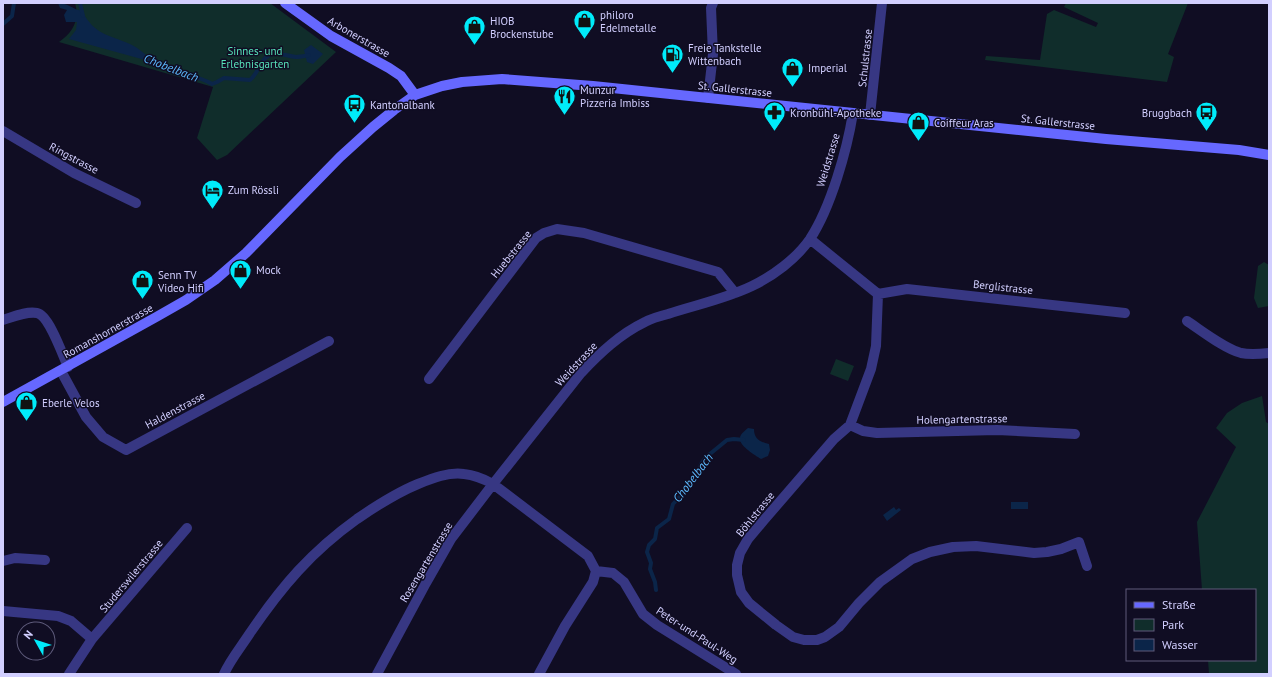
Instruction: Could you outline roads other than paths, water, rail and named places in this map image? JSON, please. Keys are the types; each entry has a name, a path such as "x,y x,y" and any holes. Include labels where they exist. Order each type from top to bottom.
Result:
{"main road":[{"name":"Arbonerstrasse","path":"285,3 331,36 401,76 415,95"},
{"name":"St. Gallerstrasse","path":"415,95 442,86 462,82 502,79 612,88 1106,139 1239,150 1269,155"},
{"name":"Romanshornerstrasse","path":"3,402 186,300 215,280 246,253 352,146 373,127 415,95"}],"street":[{"name":"Schulstrasse","path":"870,115 882,3"},
{"path":"708,98 713,54 712,6"},
{"name":"Weidstrasse","path":"493,484 581,373 595,358 621,336 645,322 751,287 780,269 810,239 822,216 838,172 849,135 853,113"},
{"name":"Ringstrasse","path":"3,131 74,172 136,203"},
{"name":"Huebstrasse","path":"429,379 536,238 544,233 556,229 584,233 718,272 735,293"},
{"path":"810,239 878,294 876,346 871,368 850,425"},
{"name":"Berglistrasse","path":"878,294 907,289 1125,313"},
{"path":"3,320 26,314 38,313 42,316 52,330 64,369"},
{"path":"1187,321 1226,346 1241,353 1255,355 1269,353"},
{"name":"Haldenstrasse","path":"64,369 86,417 103,437 126,450 329,341"},
{"name":"Holengartenstrasse","path":"850,425 863,431 877,433 997,430 1075,434"},
{"name":"Böhlstrasse","path":"850,425 834,438 764,520 748,540 740,554 736,575 741,592 749,603 793,637 804,640 817,640 825,637 839,627 859,603 880,582 912,559 930,552 952,547 976,546 1034,553 1061,549 1079,542 1088,566"},
{"path":"224,674 255,626 286,584 308,559 334,536 372,509 406,489 439,476 464,473 478,477 493,484 588,556 596,571 593,582 565,626 539,674"},
{"name":"Rosengartenstrasse","path":"377,674 451,539 493,484"},
{"name":"Studerswilerstrasse","path":"69,674 92,639 187,528"},
{"path":"3,561 15,558 45,560"},
{"name":"Peter-und-Paul-Weg","path":"596,571 613,573 624,582 643,614 656,625 736,674"},
{"path":"3,611 58,616 71,622 92,639"}],"water":[{"path":"58,3 65,4 82,11 92,25 102,33 133,46 156,63 69,39 76,30 77,22 66,22 64,15 67,10 60,8"},
{"path":"311,45 323,54 313,64 307,62 304,50"},
{"path":"748,428 754,429 758,440 769,444 770,450 768,456 761,459 742,444 740,437"},
{"path":"1011,502 1028,502 1028,509 1011,509"},
{"path":"894,507 896,510 899,508 901,510 887,521 883,515"}],"waterway":[{"name":"Chobelbach","path":"3,24 12,16 14,3"},
{"name":"Chobelbach","path":"80,3 83,16"},
{"name":"Chobelbach","path":"151,61 175,72 200,78 212,84 224,78 250,80 263,61 270,55 278,54 296,57 309,55"},
{"name":"Chobelbach","path":"656,590 655,582 650,569 651,563 647,552 649,545 655,539 657,528 669,519 673,504 690,486 692,479 697,474 705,458 727,440 744,440"}],"place":[{"name":"philoro Edelmetalle","path":"584,40"},
{"name":"HIOB Brockenstube","path":"474,46"},
{"name":"Freie Tankstelle Wittenbach","path":"673,74"},
{"name":"Imperial","path":"792,88"},
{"name":"Munzur Pizzeria Imbiss","path":"564,116"},
{"name":"Kantonalbank","path":"355,124"},
{"name":"Kronbühl-Apotheke","path":"775,132"},
{"name":"Bruggbach","path":"1207,132"},
{"name":"Coiffeur Aras","path":"919,142"},
{"name":"Zum Rössli","path":"212,210"},
{"name":"Mock","path":"240,290"},
{"name":"Senn TV Video Hifi","path":"142,300"},
{"name":"Eberle Velos","path":"26,422"}],"park label":[{"name":"Sinnes- und Erlebnisgarten","path":"255,57"}]}
